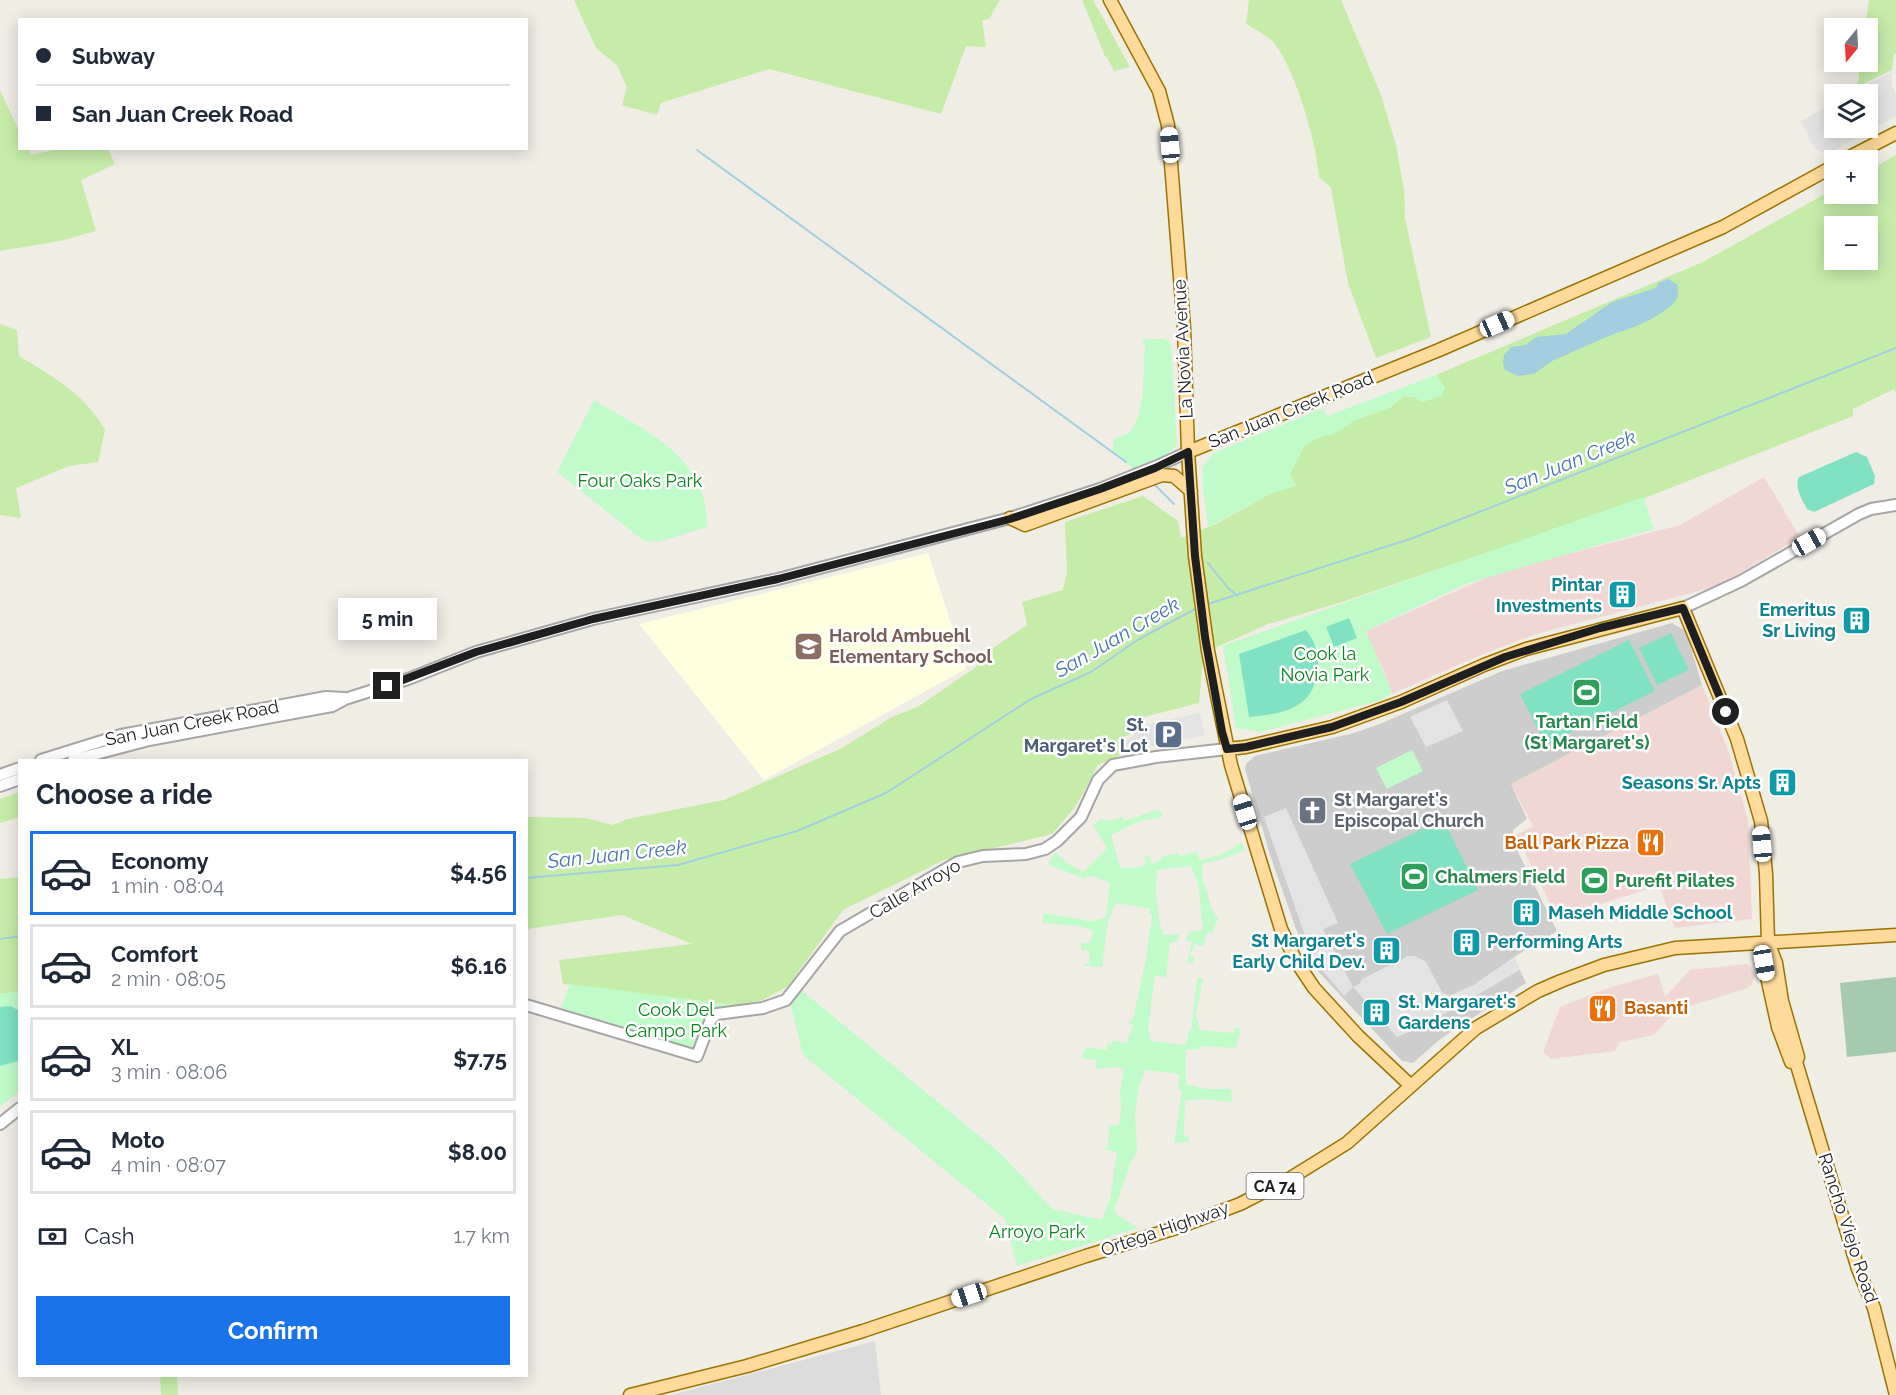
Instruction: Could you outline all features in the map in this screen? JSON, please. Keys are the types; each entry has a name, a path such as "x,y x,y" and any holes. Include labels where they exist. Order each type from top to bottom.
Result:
{"main road":[{"name":"La Novia Avenue","path":"1110,0 1159,91 1168,125 1184,328 1188,452 1195,556 1205,637 1227,749 1281,929 1296,961 1314,988 1358,1036 1410,1085"},
{"path":"1864,150 1896,133"},
{"name":"San Juan Creek Road","path":"1188,452 1439,350 1723,227 1824,171"},
{"path":"1010,519 1024,525 1162,475 1174,476 1191,491"},
{"name":"Calle Arroyo","path":"1227,749 1246,747 1332,727 1401,702 1505,657 1600,628 1683,608"},
{"name":"Rancho Viejo Road","path":"1683,608 1737,739 1761,821 1768,942 1764,963 1769,991 1791,1062 1796,1062 1858,1269 1874,1308 1896,1395"},
{"name":"Ortega Highway","path":"630,1395 747,1365 863,1331 1179,1227 1240,1204 1289,1179 1347,1143 1476,1028 1561,981 1604,966 1675,948 1896,935"}],"street":[{"name":"San Juan Creek Road","path":"77,759 149,740 332,706 345,699 408,679 476,652 593,619 778,579 1010,519 1100,489 1155,468 1188,452"},
{"name":"Calle Arroyo","path":"1683,608 1741,581 1859,514 1871,509 1896,505"},
{"name":"San Juan Creek Road","path":"44,759 120,735 326,697 345,699"},
{"name":"Calle Arroyo","path":"528,1006 697,1056 707,1027 717,1014 763,1008 786,1000 840,931 958,862 983,856 1026,854 1045,849 1057,841 1081,817 1098,780 1113,765 1156,757 1227,749"},
{"path":"0,774 18,769"},
{"path":"0,786 18,780"},
{"path":"0,1124 18,1110"}],"shaded area":[{"path":"1892,72 1892,84 1896,95 1896,116 1878,126 1878,84 1869,84"},
{"path":"1824,108 1824,138 1856,138 1834,150 1824,150 1824,153 1814,148 1801,121"},
{"path":"1764,477 1800,537 1718,586 1536,634 1392,694 1382,666 1362,633 1499,572 1680,525"},
{"name":"Harold Ambuehl Elementary School","path":"928,553 966,669 764,780 639,624"},
{"path":"1672,623 1686,631 1702,685 1511,784 1527,819 1513,830 1512,840 1557,931 1514,957 1526,983 1439,1040 1413,1063 1402,1061 1314,967 1296,929 1270,855 1245,769 1246,764 1255,756 1354,733 1382,723 1502,671"},
{"path":"1702,685 1729,753 1748,820 1752,919 1675,928 1659,886 1557,917 1516,835 1533,826 1511,784"},
{"path":"1447,700 1463,731 1426,747 1410,717"},
{"name":"St. Margaret's Lot","path":"1200,713 1205,735 1137,749 1131,755 1123,756 1122,743 1125,739 1134,736 1133,727"},
{"path":"1286,808 1338,923 1323,929 1353,987 1344,996 1313,959 1264,817"},
{"path":"1408,956 1415,956 1426,962 1442,992 1449,996 1475,984 1514,957 1520,970 1425,1025 1397,1037 1353,987 1362,979"},
{"path":"1747,964 1755,975 1752,985 1748,988 1680,1009 1666,996 1690,970"},
{"path":"1658,974 1664,994 1670,1002 1672,1015 1654,1035 1620,1042 1615,1051 1551,1059 1543,1052 1560,1007 1605,989"},
{"path":"1896,977 1896,1052 1847,1057 1840,983"},
{"path":"875,1341 881,1395 671,1395"}],"green space":[{"path":"574,0 1000,0 989,19 982,20 986,47 966,46 941,114 769,69 661,103 657,115 622,105 627,87 617,65 596,48"},
{"path":"1082,0 1093,0 1130,67 1114,71 1105,56"},
{"path":"1249,0 1341,0 1381,95 1396,145 1404,190 1405,218 1431,337 1376,358 1348,283 1331,188 1319,177 1304,106 1289,69 1273,42 1246,24"},
{"path":"1869,0 1896,0 1896,54 1894,54 1892,70 1863,84 1857,84 1859,72 1878,72 1878,18 1866,18"},
{"path":"0,90 18,129 18,150 28,150 31,155 54,150 108,150 115,164 81,180 96,231 60,241 0,251"},
{"path":"1896,155 1896,393 1894,389 1853,409 1853,416 1632,503 1342,602 1268,624 1208,651 1203,659 1199,703 1132,720 1130,734 1120,740 1120,755 1098,765 1076,806 1052,834 944,860 843,910 788,986 763,1000 734,1005 563,984 559,960 692,944 622,915 528,929 528,817 586,818 613,825 628,819 724,800 842,748 892,717 919,706 976,667 977,659 1027,625 1022,602 1063,590 1067,572 1065,522 1143,496 1178,521 1181,538 1216,524 1270,494 1296,486 1290,474 1305,445 1318,438 1338,432 1353,421 1391,407 1403,397 1414,397 1445,388 1436,375 1703,262 1824,195 1824,204 1878,204 1878,165"},
{"path":"0,324 17,330 19,356 78,396 105,430 98,462 69,466 16,488 21,518 0,515"},
{"path":"1165,339 1171,343 1177,445 1168,454 1134,469 1112,452 1115,438 1130,431 1138,419 1142,399 1145,346 1141,340"},
{"path":"1436,375 1445,388 1442,396 1422,402 1414,397 1403,397 1391,407 1353,421 1338,432 1305,445 1290,474 1296,486 1270,494 1208,527 1203,467 1214,453 1323,408 1327,416"},
{"name":"Four Oaks Park","path":"594,400 653,435 685,464 697,482 705,502 707,527 658,542 644,541 557,472"},
{"path":"1856,452 1867,457 1875,476 1874,484 1814,512 1807,509 1798,489 1799,477"},
{"name":"Cook la Novia Park","path":"1643,497 1654,529 1465,584 1366,631 1391,690 1391,693 1382,700 1260,732 1236,728 1223,646"},
{"path":"1349,618 1357,638 1334,647 1326,627"},
{"path":"1306,630 1314,643 1318,658 1315,683 1310,693 1295,707 1285,711 1249,717 1239,654"},
{"path":"1671,633 1689,670 1657,685 1639,648"},
{"name":"Tartan Field (St Margaret's)","path":"1629,640 1655,691 1546,745 1520,694"},
{"path":"1412,750 1423,771 1387,789 1376,768"},
{"path":"18,792 18,817 0,823 0,799"},
{"name":"Arroyo Park","path":"1157,810 1161,811 1162,817 1140,821 1111,835 1120,868 1130,867 1131,869 1146,865 1144,857 1149,855 1152,864 1161,860 1161,857 1178,853 1180,856 1196,851 1200,860 1220,855 1242,843 1245,850 1203,864 1202,876 1212,909 1218,919 1212,933 1208,932 1203,947 1195,944 1190,956 1195,958 1192,964 1187,962 1192,942 1186,940 1189,932 1203,930 1198,884 1191,866 1157,870 1156,890 1163,935 1179,934 1177,942 1170,942 1166,977 1155,976 1148,1027 1151,1041 1186,1045 1189,1031 1191,1031 1197,977 1203,979 1196,1015 1200,1030 1234,1033 1234,1028 1241,1029 1236,1048 1201,1046 1200,1049 1186,1050 1186,1084 1206,1089 1231,1089 1232,1102 1200,1099 1185,1101 1184,1136 1189,1136 1189,1142 1174,1143 1182,1090 1178,1089 1179,1074 1145,1070 1139,1087 1135,1113 1137,1151 1115,1208 1116,1214 1138,1228 1017,1266 1005,1219 803,1055 790,1002 801,990 999,1152 1053,1209 1102,1220 1110,1198 1117,1152 1104,1149 1108,1146 1109,1125 1119,1125 1120,1093 1124,1070 1118,1067 1096,1069 1096,1060 1082,1058 1085,1047 1106,1050 1108,1043 1112,1044 1113,1040 1127,1043 1133,1025 1128,1023 1133,1019 1146,959 1152,915 1149,914 1150,909 1116,903 1108,921 1102,967 1084,966 1089,964 1090,951 1081,950 1081,943 1090,943 1093,930 1078,926 1042,923 1044,913 1092,921 1106,917 1110,883 1096,877 1087,876 1086,879 1048,865 1055,852 1083,872 1107,848 1093,826 1100,819 1109,821 1122,817 1124,821"},
{"name":"Chalmers Field","path":"1443,819 1478,890 1387,934 1350,864"},
{"path":"18,877 18,991 0,994 0,879"},
{"name":"Cook Del Campo Park","path":"570,984 734,1005 715,1010 710,1014 693,1048 561,1008"},
{"path":"18,991 18,1093 0,1107 0,994"},
{"path":"11,1006 18,1010 18,1061 0,1066 0,1007"},
{"path":"160,1377 177,1377 178,1395 161,1395"}],"water":[{"path":"1668,279 1677,284 1677,298 1667,309 1650,319 1552,361 1534,374 1518,376 1505,370 1504,355 1511,347 1526,345 1536,337 1566,334 1612,302 1656,288 1658,283"}],"waterway":[{"path":"697,150 1126,462"},
{"name":"San Juan Creek","path":"1205,605 1413,538 1896,348"},
{"path":"1153,483 1174,504"},
{"path":"1208,563 1228,588 1238,596"},
{"name":"San Juan Creek","path":"528,878 678,865 797,831 886,793 1031,699 1091,672 1139,639 1197,608"},
{"name":"San Juan Creek","path":"0,939 18,936"}],"place":[{"name":"Pintar Investments","path":"1623,595"},
{"name":"Emeritus Sr Living","path":"1857,620"},
{"name":"Harold Ambuehl Elementary School","path":"808,646"},
{"name":"Tartan Field (St Margaret's)","path":"1587,693"},
{"name":"St. Margaret's Lot","path":"1169,735"},
{"name":"Seasons Sr. Apts","path":"1782,783"},
{"name":"St Margaret's Episcopal Church","path":"1313,810"},
{"name":"Ball Park Pizza","path":"1650,843"},
{"name":"Chalmers Field","path":"1414,877"},
{"name":"Purefit Pilates","path":"1594,881"},
{"name":"Maseh Middle School","path":"1527,913"},
{"name":"Performing Arts","path":"1466,942"},
{"name":"St Margaret's Early Child Dev.","path":"1386,951"},
{"name":"Basanti","path":"1603,1008"},
{"name":"St. Margaret's Gardens","path":"1377,1012"}],"route":[{"path":"387,686 476,652 593,619 778,579 1010,519 1100,489 1155,468 1188,452 1195,556 1203,617 1222,732 1227,749 1246,747 1332,727 1401,702 1505,657 1600,628 1683,608 1726,712"}]}
